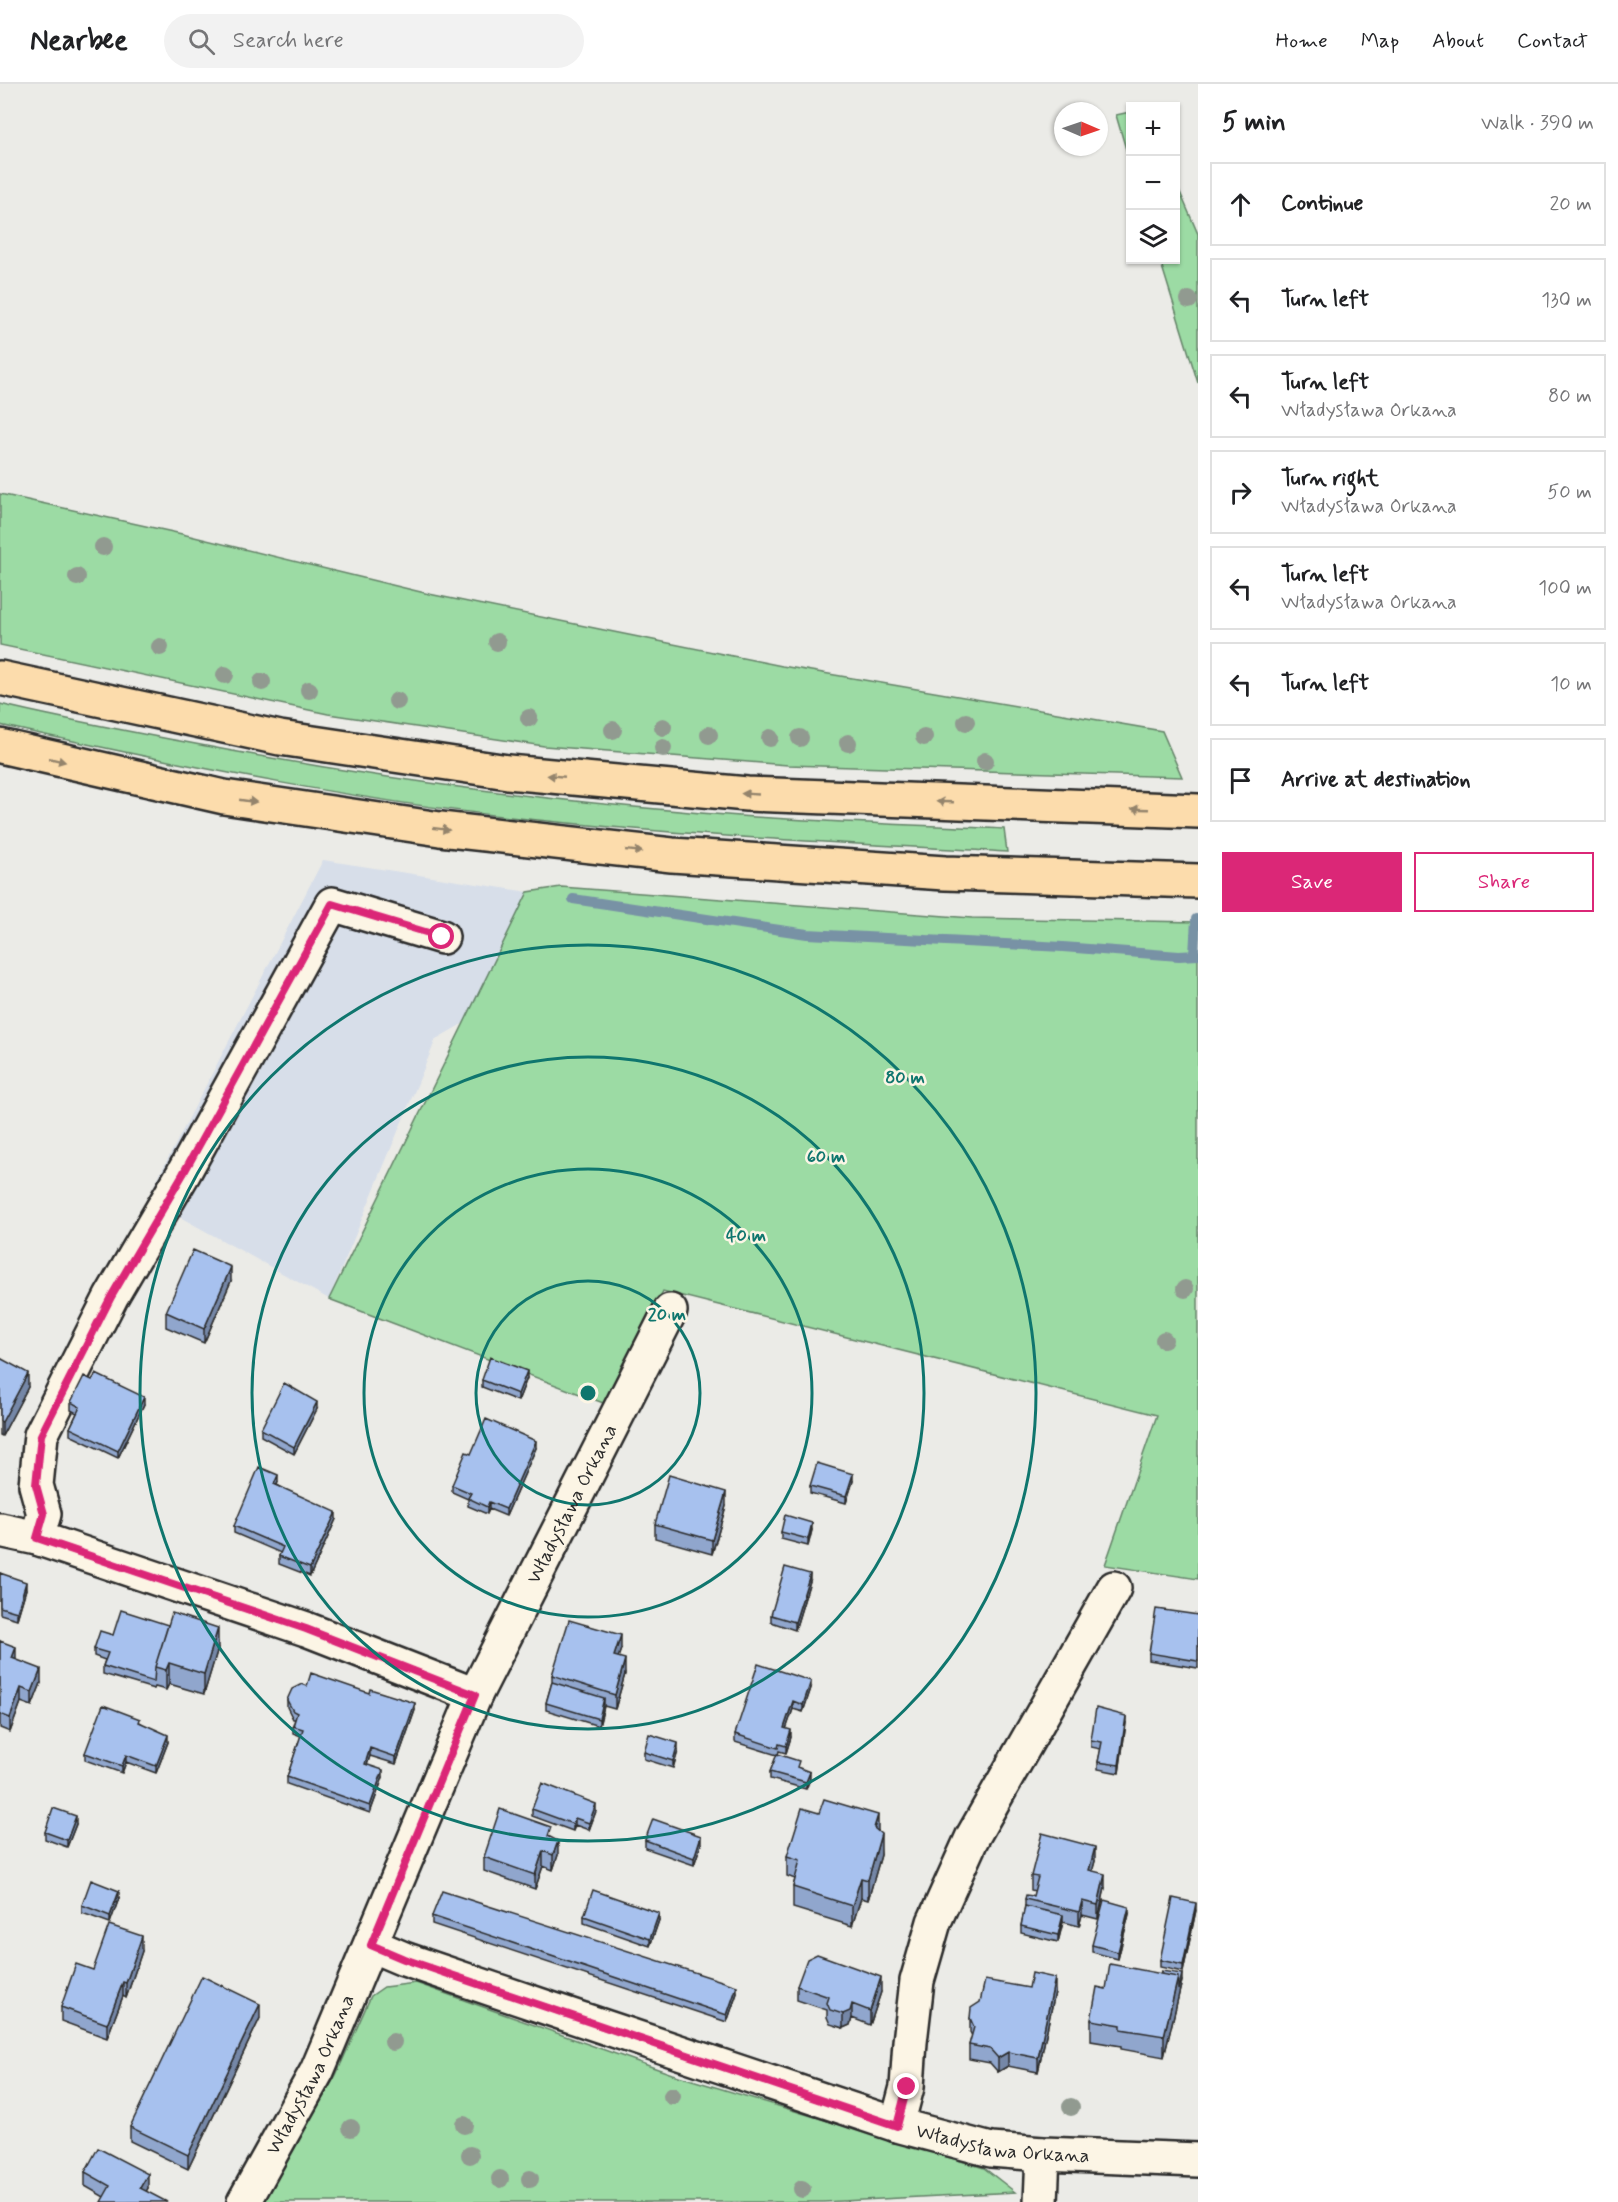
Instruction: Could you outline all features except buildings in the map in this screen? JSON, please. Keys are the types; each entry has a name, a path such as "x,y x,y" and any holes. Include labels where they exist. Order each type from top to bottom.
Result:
{"main road":[{"path":"0,678 280,738 508,772 747,794 1198,811"},
{"path":"0,746 224,797 440,829 660,854 945,873 1198,881"}],"street":[{"path":"37,1538 44,1514 36,1485 41,1435 111,1297 183,1174 332,904 442,937"},
{"name":"Władysława Orkana","path":"244,2202 317,2071 475,1695 670,1311"},
{"path":"0,1530 37,1538 306,1629 475,1695"},
{"path":"897,2126 907,2087 909,2042 917,1981 934,1922 972,1838 1114,1588"},
{"name":"Władysława Orkana","path":"371,1945 404,1959 897,2126 991,2150 1198,2160"},
{"path":"1041,2202 1043,2154"}],"shaded area":[{"path":"323,860 528,892 561,906 527,987 436,1039 329,1299 147,1199"}],"green space":[{"path":"1126,113 1126,149 1116,115"},
{"path":"1180,192 1198,234 1198,383 1161,264 1180,264"},
{"path":"0,494 182,534 429,594 604,630 782,666 1162,731 1182,777 788,765 544,746 328,714 0,645"},
{"path":"0,704 246,754 493,791 720,814 1004,829 1007,852 670,832 558,822 417,805 208,769 0,725"},
{"path":"561,887 972,918 1198,922 1198,1579 1105,1565 1157,1415 663,1291 606,1404 329,1299 528,892"},
{"path":"416,1983 672,2074 984,2168 1015,2192 823,2202 263,2202 336,2075 371,1996 384,1987"}],"waterway":[{"path":"573,899 807,934 1063,947 1179,956 1198,955"},
{"path":"1194,955 1196,919"}],"route":[{"path":"442,937 332,904 183,1174 111,1297 41,1435 36,1485 44,1514 37,1538 306,1629 475,1695 371,1945 404,1959 897,2126 907,2087"}]}
